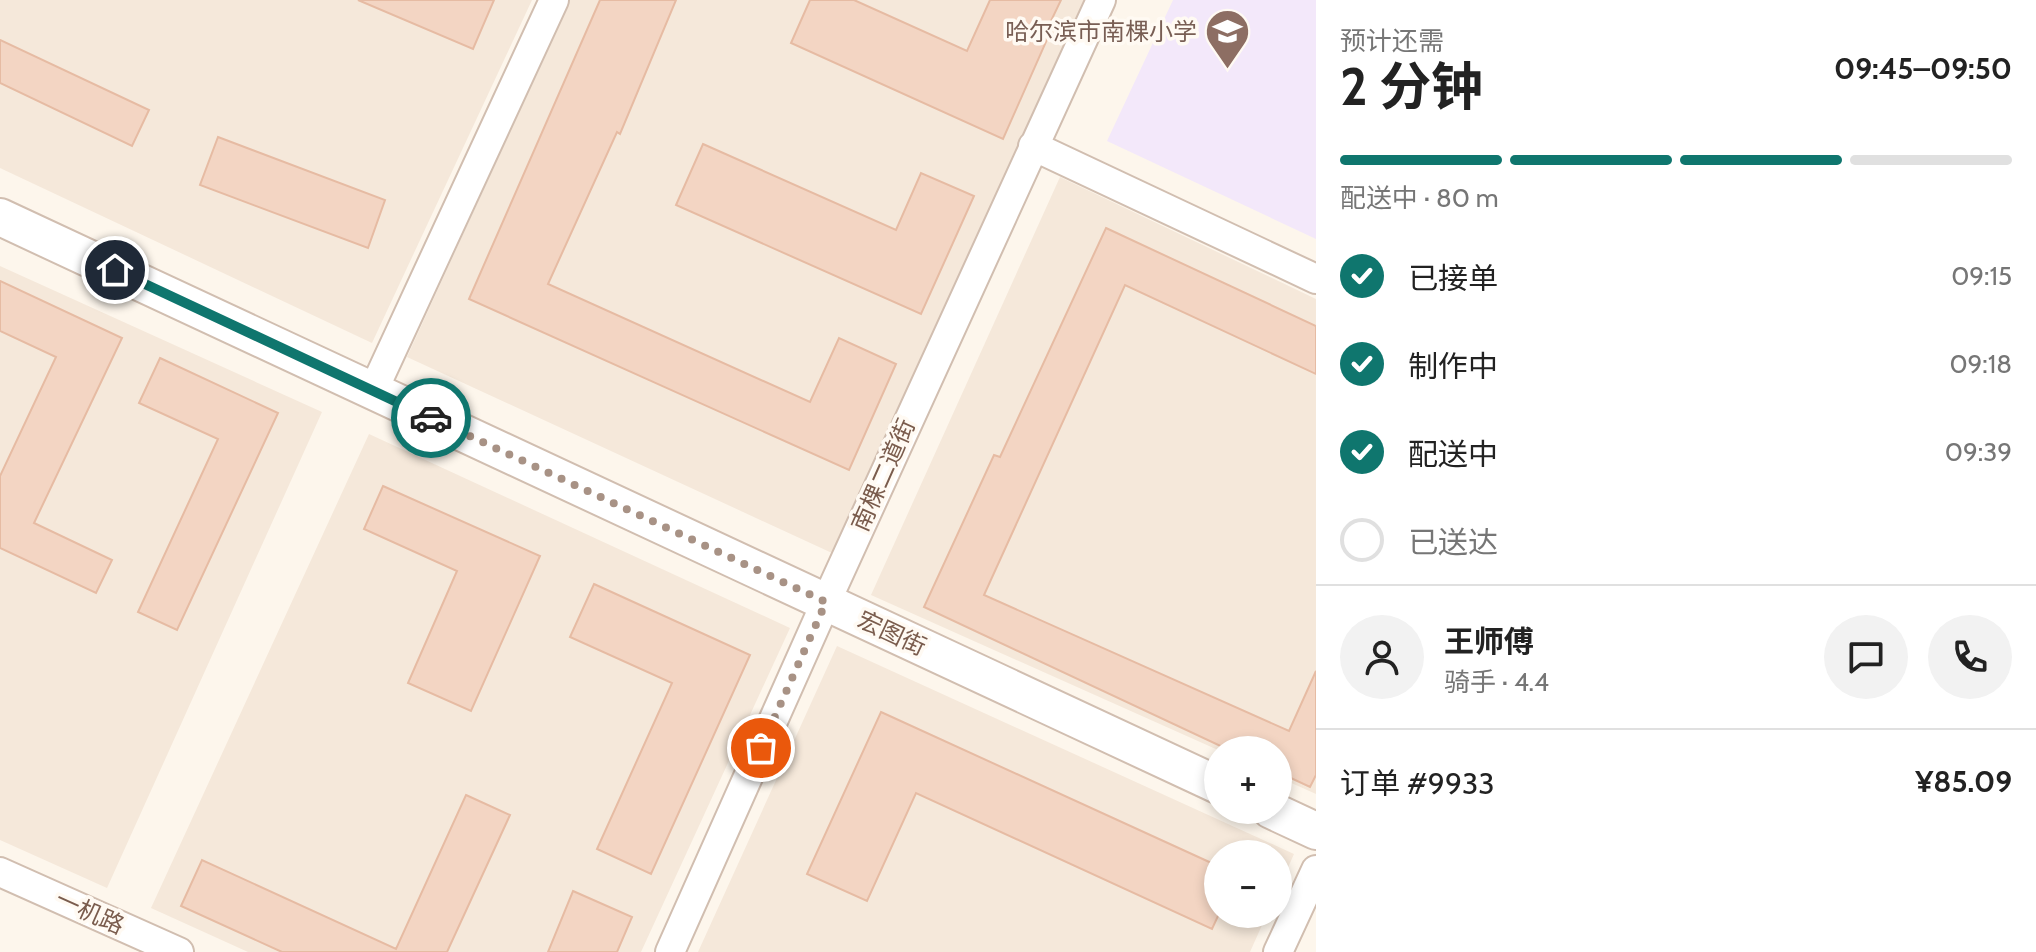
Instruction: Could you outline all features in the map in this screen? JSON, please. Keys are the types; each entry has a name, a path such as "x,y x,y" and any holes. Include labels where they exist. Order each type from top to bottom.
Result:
{"street":[{"path":"373,391 554,0"},
{"name":"南棵二道街","path":"670,952 1101,0"},
{"path":"1033,146 1316,279"},
{"name":"宏图街","path":"0,217 1204,778"},
{"path":"1292,820 1316,831"},
{"path":"1278,952 1316,870"},
{"name":"一机路","path":"0,872 179,952"}],"shaded area":[{"path":"0,0 532,0 372,343 0,168"},
{"path":"570,0 1092,0 832,553 407,357"},
{"name":"哈尔滨市南棵小学","path":"1173,0 1316,0 1316,239 1107,141"},
{"path":"1060,177 1316,299 1316,794 1292,783 1292,736 1204,736 1204,744 871,595"},
{"path":"0,266 322,412 107,888 0,840"},
{"path":"369,434 790,628 641,952 248,952 151,908"},
{"path":"837,646 1204,813 1204,824 1228,824 1263,840 1204,840 1204,928 1261,928 1250,952 698,952"}],"building":[{"path":"358,0 494,0 473,49"},
{"path":"600,0 676,0 620,134 617,132 548,284 810,402 839,338 896,364 849,470 469,299"},
{"path":"810,0 854,0 967,51 990,0 1061,0 1049,25 1053,26 1003,139 791,43"},
{"path":"0,40 149,110 132,146 0,83"},
{"path":"218,137 385,200 368,248 200,185"},
{"path":"703,144 896,230 921,173 974,196 921,314 676,205"},
{"path":"1106,228 1316,326 1316,374 1125,285 984,595 1289,731 1316,671 1316,775 1310,787 1292,779 1292,736 1204,738 924,607 994,455 1000,457"},
{"path":"0,281 122,338 34,523 112,560 96,593 0,548 0,476 56,357 0,331"},
{"path":"160,358 278,413 177,630 138,612 218,439 139,403"},
{"path":"383,486 540,556 471,711 408,683 457,571 364,529"},
{"path":"594,584 750,655 651,874 597,849 672,683 570,637"},
{"path":"881,712 1204,860 1204,925 916,793 867,901 807,874"},
{"path":"466,795 510,815 447,952 282,952 181,906 202,860 396,949"},
{"path":"573,891 632,917 617,952 548,952"}],"way so far":[{"path":"431,418 826,602 761,748"}],"place":[{"name":"哈尔滨市南棵小学","path":"1228,70"}],"route":[{"path":"115,270 431,418"}]}
